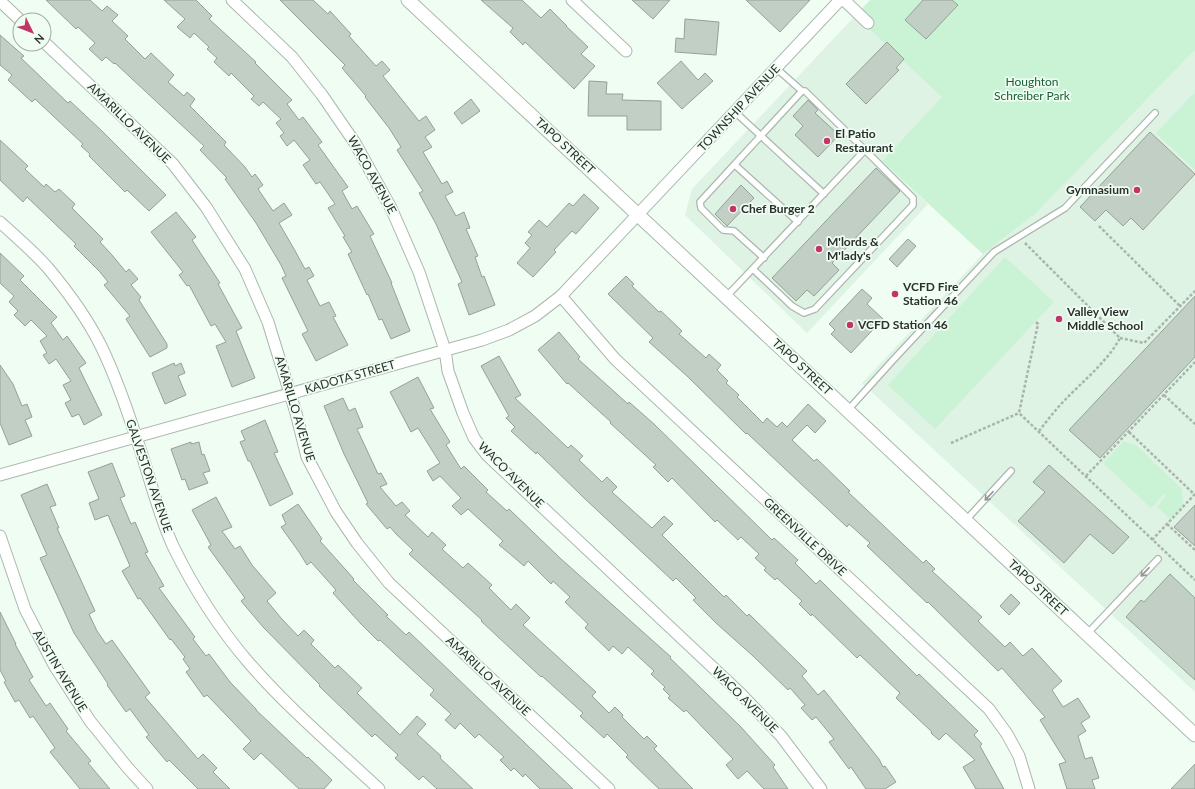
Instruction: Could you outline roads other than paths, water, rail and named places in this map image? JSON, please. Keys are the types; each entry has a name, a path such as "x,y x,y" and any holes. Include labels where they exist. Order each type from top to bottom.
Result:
{"street":[{"name":"WACO AVENUE","path":"232,0 292,57 322,94 355,143 391,208 419,272 445,350 448,371 463,413 474,438 487,455 740,692 781,736 821,789"},
{"name":"TAPO STREET","path":"408,0 1195,735"},
{"path":"572,0 626,51"},
{"name":"TOWNSHIP AVENUE","path":"638,215 840,0"},
{"path":"844,0 868,23"},
{"path":"0,1 12,12"},
{"name":"AMARILLO AVENUE","path":"52,50 173,164 206,207 244,269 268,322 307,456 336,512 357,543 389,584 609,789"},
{"name":"KADOTA STREET","path":"0,475 137,438 482,340 509,330 535,316 561,296 638,215"},
{"name":"GALVESTON AVENUE","path":"0,222 47,267 75,302 100,345 117,382 137,438 157,506 173,546 195,586 223,630 248,662 277,693 379,789"},
{"name":"GREENVILLE DRIVE","path":"561,296 615,359 989,709 1007,734 1019,756 1029,789"},
{"name":"AUSTIN AVENUE","path":"0,536 25,609 54,665 90,721 147,789"}],"lane":[{"path":"753,269 792,306 804,313 815,309 913,205 913,198 866,150 805,91 802,91 776,68"},
{"path":"764,258 734,231 723,230 701,208 700,202 802,91"},
{"path":"735,112 824,194"},
{"path":"848,411 994,252 1019,238 1065,208 1155,113"},
{"path":"726,297 866,150"},
{"path":"734,166 798,222"},
{"path":"966,520 1012,471"},
{"path":"1087,634 1158,559"}],"place":[{"name":"El Patio Restaurant","path":"827,141"},
{"name":"Gymnasium","path":"1137,190"},
{"name":"Chef Burger 2","path":"733,209"},
{"name":"M'lords & M'lady's","path":"819,249"},
{"name":"VCFD Fire Station 46","path":"895,294"},
{"name":"Valley View Middle School","path":"1059,319"},
{"name":"VCFD Station 46","path":"850,325"}],"park label":[{"name":"Houghton Schreiber Park","path":"1032,89"}]}
